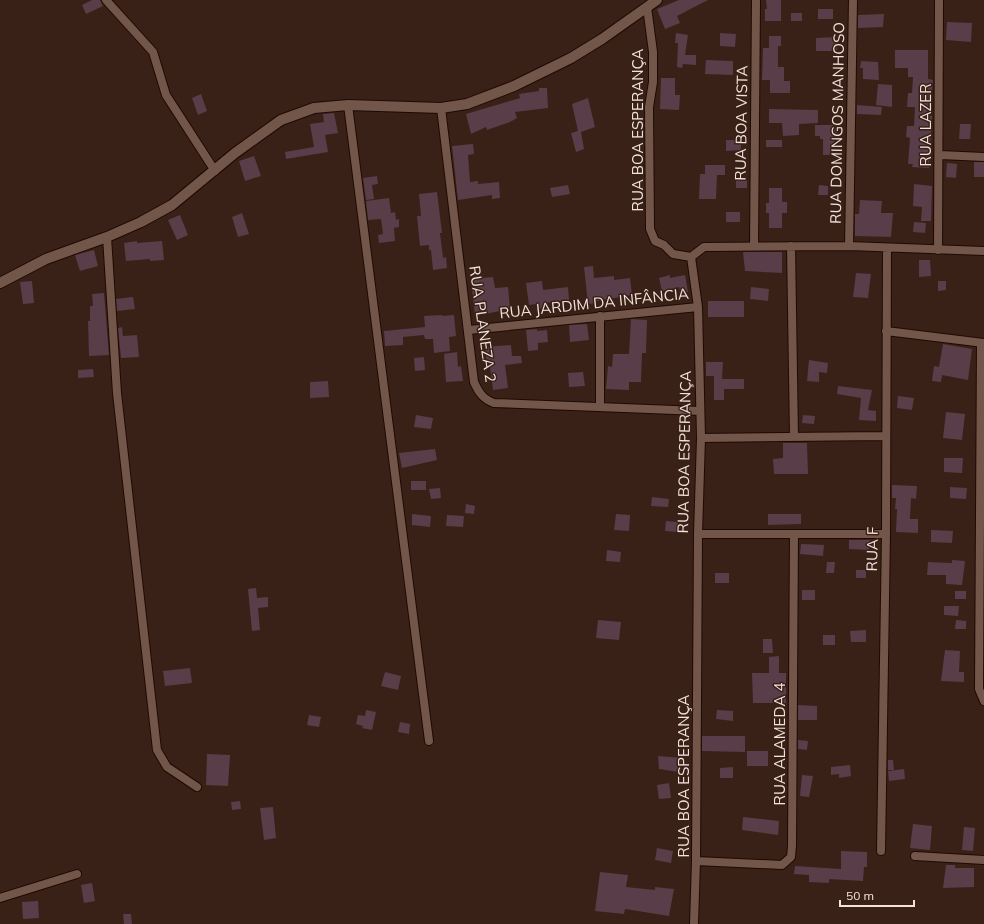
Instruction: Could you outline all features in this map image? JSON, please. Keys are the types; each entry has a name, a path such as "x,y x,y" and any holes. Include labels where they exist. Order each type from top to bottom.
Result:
{"street":[{"path":"106,0 153,52 166,95 215,171"},
{"path":"0,283 46,259 107,237 141,222 172,205 235,153 281,120 314,108 348,105 441,108 467,104 514,86 565,61 602,39 657,0"},
{"name":"RUA BOA VISTA","path":"754,246 756,0"},
{"name":"RUA DOMINGOS MANHOSO","path":"849,246 853,0"},
{"name":"RUA LAZER","path":"938,250 940,155 939,0"},
{"name":"RUA BOA ESPERANÇA","path":"647,7 653,52 653,82 649,107 650,229 655,241 664,245 673,254 691,257 698,307 701,438 698,534 696,861 694,924"},
{"path":"348,105 429,741"},
{"name":"RUA PLANEZA 2","path":"441,108 469,330 474,382 480,395 486,400 494,403 700,410"},
{"path":"940,155 984,157"},
{"path":"107,237 117,393 157,750 167,767 197,787"},
{"path":"791,246 794,436"},
{"path":"691,257 704,247 849,246 984,251"},
{"name":"RUA F","path":"881,851 886,534 885,436 887,248"},
{"name":"RUA JARDIM DA INFÂNCIA","path":"469,330 698,307"},
{"path":"600,316 600,406"},
{"path":"886,331 982,343 979,689 984,701"},
{"path":"701,438 885,436"},
{"path":"698,534 886,534"},
{"name":"RUA ALAMEDA 4","path":"696,861 782,865 791,857 794,534"},
{"path":"915,856 984,860"},
{"path":"0,898 76,874"}],"building":[{"path":"92,0 100,0 103,6 86,14 82,5"},
{"path":"679,0 708,0 677,16 680,23 665,29 657,9"},
{"path":"766,0 781,0 781,21 765,21 765,9 767,9"},
{"path":"818,9 833,9 833,19 818,19"},
{"path":"791,13 802,13 802,21 791,21"},
{"path":"884,14 883,27 858,28 858,15"},
{"path":"947,22 972,23 971,42 946,40"},
{"path":"676,33 688,35 685,55 696,55 696,65 683,64 682,68 677,67 678,43 675,43"},
{"path":"720,33 736,34 735,47 720,46"},
{"path":"769,36 781,36 781,46 778,46 778,67 784,67 784,81 790,81 790,93 770,93 770,80 762,80 763,48 769,48"},
{"path":"836,37 837,51 816,51 816,38"},
{"path":"895,50 928,50 928,79 933,80 929,116 932,116 929,168 912,167 913,164 908,164 910,138 906,137 907,126 914,126 915,107 907,107 908,93 912,93 913,77 908,77 908,68 895,68"},
{"path":"706,60 733,61 733,75 705,74"},
{"path":"861,61 878,62 879,80 863,79 863,68 860,68"},
{"path":"661,78 675,78 675,95 680,95 679,110 660,109"},
{"path":"878,84 892,85 892,107 876,105"},
{"path":"539,88 547,88 548,108 515,112 517,118 510,122 487,130 486,127 471,134 466,114 520,98 519,94 539,91"},
{"path":"201,94 207,111 198,115 192,98"},
{"path":"588,98 595,127 581,132 584,149 576,152 571,133 578,131 572,104"},
{"path":"857,105 882,107 881,115 857,114"},
{"path":"769,109 818,110 818,123 799,124 799,135 783,136 782,123 769,123"},
{"path":"334,113 338,133 325,135 328,152 286,159 285,152 314,147 310,124 324,122 323,114"},
{"path":"960,124 971,124 970,139 959,139"},
{"path":"815,125 837,125 838,139 834,139 835,155 823,155 823,139 820,139 820,136 815,136"},
{"path":"726,140 741,140 741,150 726,151"},
{"path":"766,140 782,140 782,147 766,147"},
{"path":"473,144 474,154 468,155 470,182 478,181 478,184 499,182 500,198 492,199 492,195 458,200 452,146"},
{"path":"254,156 261,176 245,181 239,161"},
{"path":"974,162 984,162 984,177 974,177"},
{"path":"947,163 957,164 956,178 946,177"},
{"path":"705,165 725,165 725,175 717,175 716,199 699,199 700,174 705,174"},
{"path":"377,176 378,184 372,185 374,199 366,200 363,178"},
{"path":"736,178 747,178 747,188 736,188"},
{"path":"914,184 932,186 931,221 921,221 922,207 913,206"},
{"path":"568,185 570,194 552,197 550,188"},
{"path":"819,185 828,186 828,195 818,195"},
{"path":"769,188 782,188 782,202 787,202 787,213 782,213 782,228 769,228 769,213 766,213 766,203 769,203"},
{"path":"437,192 442,233 440,233 443,258 446,257 447,268 433,270 429,245 420,246 417,216 421,216 419,194"},
{"path":"389,198 391,213 395,212 396,220 399,219 399,227 394,228 395,241 379,243 378,235 383,234 381,219 368,220 366,201"},
{"path":"860,200 882,201 881,213 893,213 891,237 855,236 855,214 859,214"},
{"path":"726,212 740,212 740,222 726,222"},
{"path":"242,213 249,234 238,237 232,217"},
{"path":"180,215 188,235 177,240 168,220"},
{"path":"914,222 926,223 925,233 913,232"},
{"path":"137,241 137,243 162,241 164,260 150,261 150,259 126,261 124,243"},
{"path":"94,250 98,266 80,271 75,255"},
{"path":"743,252 782,252 782,273 745,271"},
{"path":"919,260 930,260 931,276 919,277"},
{"path":"593,266 594,278 614,276 614,280 630,278 632,295 588,304 584,267"},
{"path":"856,273 871,274 868,298 853,297"},
{"path":"670,275 670,278 685,275 688,292 681,294 679,287 662,291 659,278"},
{"path":"493,277 495,288 508,287 510,309 475,316 471,279"},
{"path":"32,281 34,303 23,304 20,282"},
{"path":"542,281 543,290 568,287 569,300 545,303 546,308 538,309 537,304 529,305 526,283"},
{"path":"938,281 946,281 946,290 938,291"},
{"path":"751,287 769,289 768,301 750,299"},
{"path":"104,293 109,355 89,356 88,321 90,321 90,306 93,306 92,294"},
{"path":"133,297 135,309 117,311 116,299"},
{"path":"708,301 744,301 744,317 708,317"},
{"path":"454,315 456,336 449,337 450,351 434,353 433,339 425,339 424,335 403,337 403,345 385,346 384,331 425,327 424,316"},
{"path":"631,319 647,320 646,353 642,353 641,382 629,382 629,390 606,389 608,366 612,367 613,354 629,354"},
{"path":"587,324 589,340 570,342 569,325"},
{"path":"122,327 123,336 137,335 139,357 121,358 118,328"},
{"path":"537,329 537,331 547,330 548,342 538,343 538,350 528,351 526,330"},
{"path":"943,344 972,349 968,380 942,375 941,382 932,381 934,366 939,367"},
{"path":"511,345 512,356 521,356 522,363 505,365 508,388 493,390 490,367 487,367 485,347"},
{"path":"457,352 458,367 461,366 463,381 446,382 444,354"},
{"path":"424,357 425,370 415,371 414,358"},
{"path":"809,360 828,363 827,373 819,372 819,382 807,381"},
{"path":"706,362 723,362 722,379 744,379 744,389 724,389 724,400 714,400 714,376 706,376"},
{"path":"93,369 94,377 78,378 78,370"},
{"path":"583,372 585,386 569,387 568,373"},
{"path":"328,381 329,397 310,398 310,382"},
{"path":"838,386 872,390 868,410 876,411 876,421 859,420 861,398 837,394"},
{"path":"898,396 914,398 912,410 897,408"},
{"path":"946,412 965,414 962,440 943,438"},
{"path":"416,415 433,418 431,429 414,427"},
{"path":"803,415 815,416 814,424 802,423"},
{"path":"783,443 807,443 808,474 774,474 773,459 783,458"},
{"path":"435,449 437,460 402,468 399,453"},
{"path":"944,458 963,458 962,473 944,472"},
{"path":"411,481 426,481 426,490 411,490"},
{"path":"892,485 917,486 916,499 911,498 910,519 918,519 918,533 896,532 897,509 895,509 896,498 892,498"},
{"path":"950,487 967,488 966,499 950,498"},
{"path":"440,488 441,498 431,499 429,489"},
{"path":"652,497 669,499 668,507 651,506"},
{"path":"466,504 475,506 474,514 465,513"},
{"path":"412,514 431,516 430,527 412,525"},
{"path":"616,514 630,515 629,531 614,530"},
{"path":"768,514 801,514 801,524 768,525"},
{"path":"447,515 464,516 463,527 446,526"},
{"path":"666,521 678,522 677,532 665,531"},
{"path":"931,530 953,531 952,543 931,542"},
{"path":"849,540 870,540 869,550 849,549"},
{"path":"801,544 824,545 823,556 800,554"},
{"path":"607,550 621,552 620,562 606,561"},
{"path":"952,560 965,561 962,585 946,584 946,575 927,575 928,562 952,563"},
{"path":"827,562 835,562 834,573 826,573"},
{"path":"856,570 866,570 866,578 856,578"},
{"path":"715,573 729,573 729,583 715,583"},
{"path":"256,588 257,598 268,597 268,607 258,608 260,630 252,631 248,589"},
{"path":"802,590 815,590 815,600 802,600"},
{"path":"955,591 966,591 966,599 955,599"},
{"path":"944,606 959,606 958,616 944,615"},
{"path":"598,620 621,622 619,640 596,638"},
{"path":"956,620 966,621 966,629 955,629"},
{"path":"866,630 866,642 851,642 850,631"},
{"path":"823,635 835,635 835,645 823,645"},
{"path":"763,639 772,639 773,653 763,653"},
{"path":"945,650 960,651 959,672 964,672 964,682 941,681"},
{"path":"779,656 779,673 786,673 786,703 753,703 752,673 769,673 769,657"},
{"path":"190,668 192,683 165,686 163,671"},
{"path":"385,672 401,676 398,690 381,686"},
{"path":"798,705 817,706 817,720 798,720"},
{"path":"366,710 376,712 372,730 362,728 363,726 356,724 358,715 365,716"},
{"path":"717,710 733,711 733,721 716,719"},
{"path":"309,715 321,717 319,727 307,725"},
{"path":"400,722 410,724 409,734 398,732"},
{"path":"702,736 745,736 745,752 702,751"},
{"path":"798,740 808,741 807,750 798,749"},
{"path":"747,751 768,751 768,766 747,766"},
{"path":"207,754 230,755 228,786 206,785"},
{"path":"658,756 683,758 682,768 678,772 659,769"},
{"path":"888,760 893,760 894,770 888,770"},
{"path":"850,765 851,776 839,778 839,774 831,775 831,767"},
{"path":"733,767 733,778 720,778 720,768"},
{"path":"904,769 905,779 889,781 888,771"},
{"path":"802,775 813,776 809,797 800,796"},
{"path":"669,783 671,798 659,799 657,785"},
{"path":"240,801 241,809 232,810 231,802"},
{"path":"273,807 276,838 264,840 260,808"},
{"path":"743,817 779,821 778,835 742,830"},
{"path":"913,824 932,826 930,850 910,848"},
{"path":"964,827 975,828 973,851 962,850"},
{"path":"657,848 673,851 671,863 655,860"},
{"path":"841,851 867,852 867,867 864,867 863,881 829,879 829,883 809,882 809,875 794,874 795,866 841,869"},
{"path":"946,865 955,865 955,868 974,868 974,887 943,888"},
{"path":"600,872 628,875 626,887 655,890 655,887 674,889 669,916 625,909 624,914 595,911"},
{"path":"92,883 95,901 84,903 81,885"},
{"path":"38,901 39,918 23,919 22,902"},
{"path":"123,914 131,914 132,924 124,924"}]}
